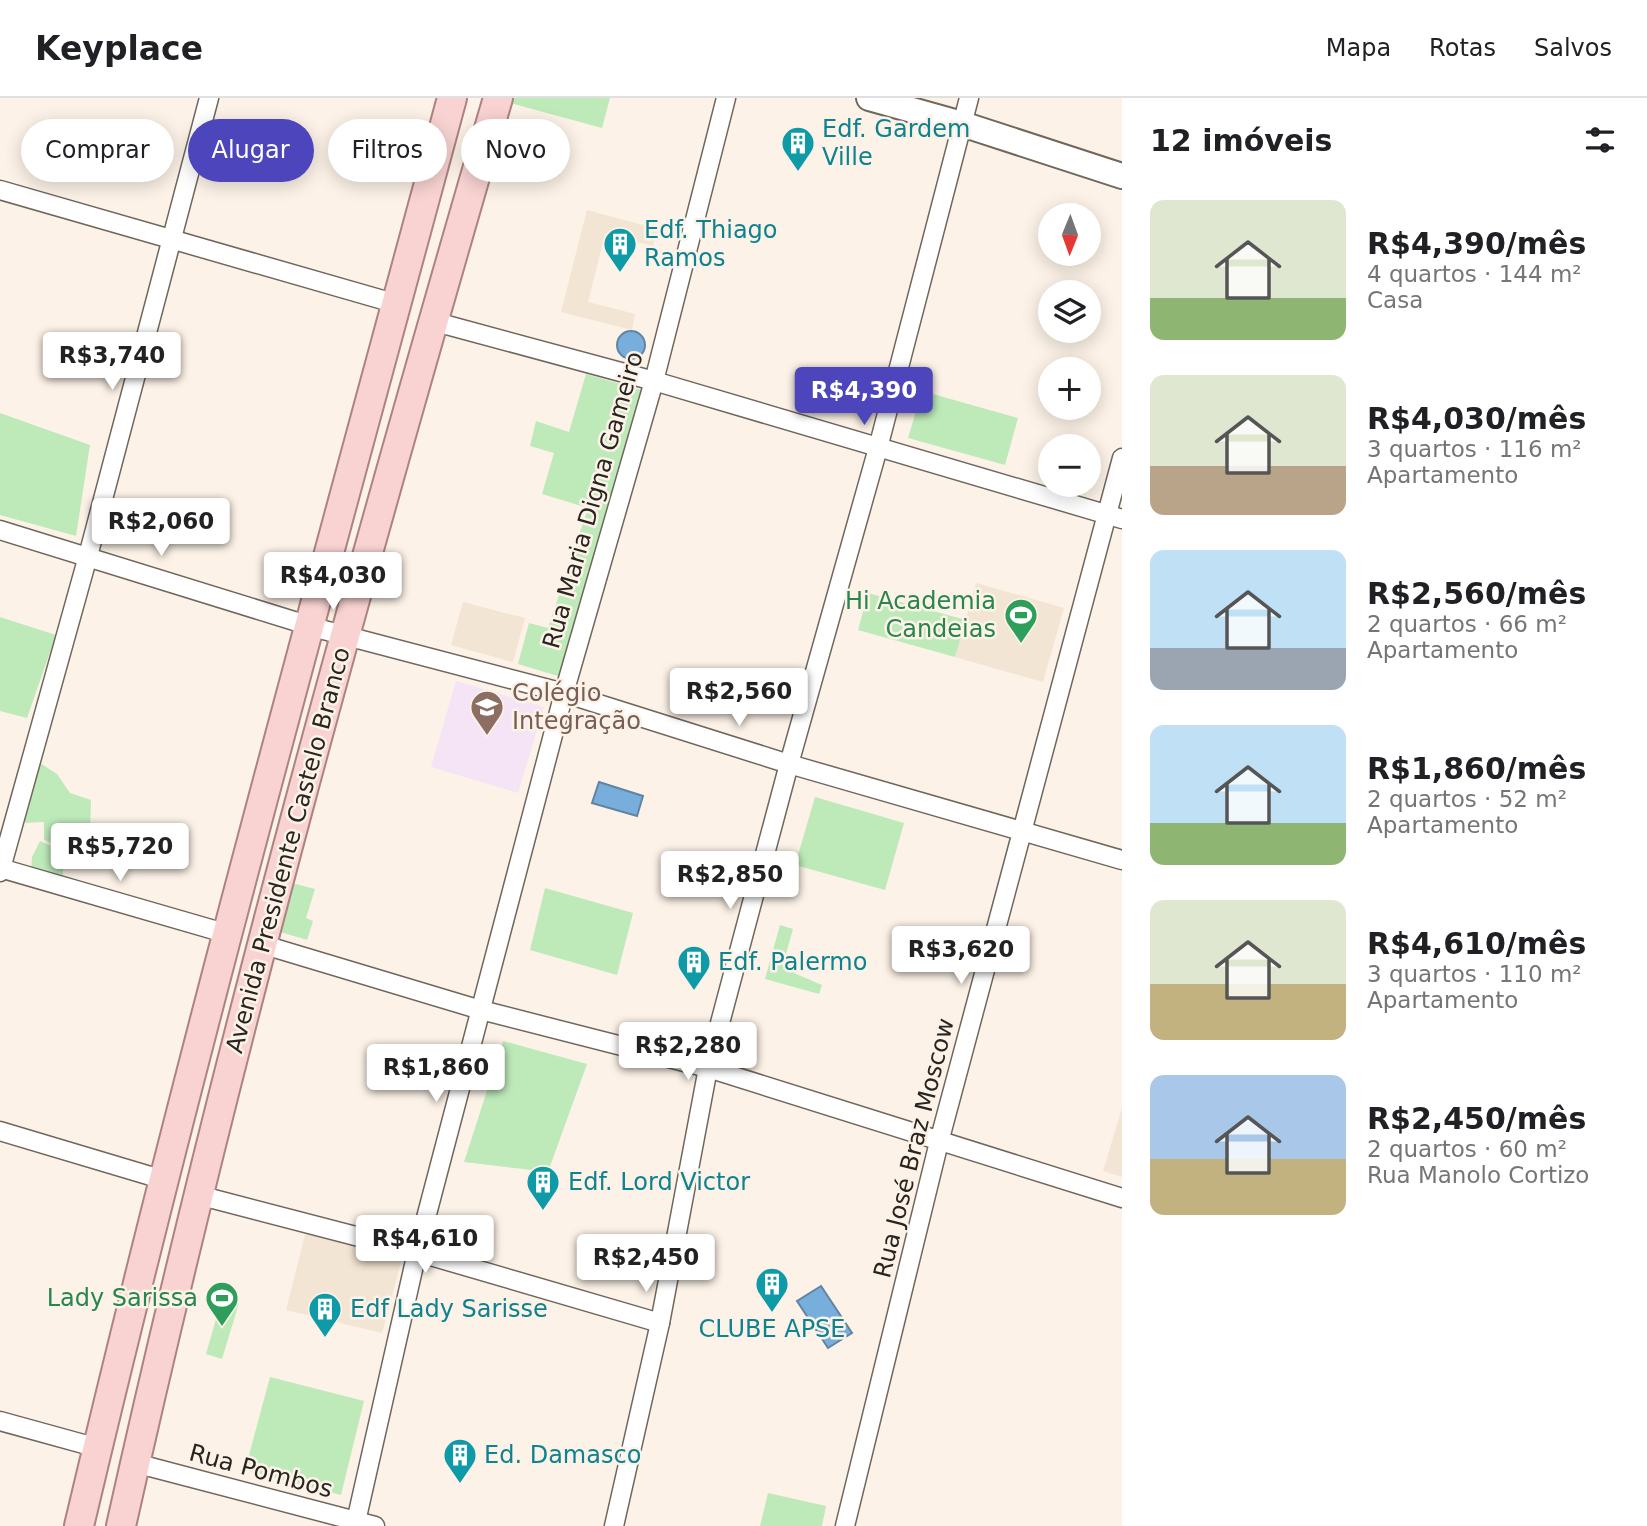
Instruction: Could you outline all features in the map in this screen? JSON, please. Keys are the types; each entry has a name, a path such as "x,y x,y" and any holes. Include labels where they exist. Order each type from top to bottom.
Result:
{"main road":[{"name":"Avenida Presidente Castelo Branco","path":"79,1526 135,1289 452,98"},
{"name":"Avenida Presidente Castelo Branco","path":"121,1526 172,1299 261,944 432,321 498,98"},
{"path":"869,98 962,124 1122,176"},
{"path":"135,1289 172,1299"}],"street":[{"path":"209,98 88,556 0,869 228,934"},
{"name":"Rua Maria Digna Gameiro","path":"356,1524 417,1252 564,693 654,381 726,98"},
{"path":"614,1526 660,1323 708,1068 789,764 878,448 969,98"},
{"path":"0,190 397,304"},
{"path":"432,321 654,381 1114,516"},
{"name":"Rua José Braz Moscow","path":"845,1526 939,1142 1021,832 1114,516 1122,458"},
{"path":"0,530 310,625 564,693 789,764 1122,860"},
{"path":"261,944 481,1010 708,1068 1122,1198"},
{"path":"0,1131 164,1180"},
{"path":"198,1195 417,1252 660,1323"},
{"path":"0,1422 97,1448"},
{"name":"Rua Pombos","path":"135,1463 356,1524 375,1526"}],"shaded area":[{"path":"587,210 658,229 653,246 605,234 588,302 635,314 632,330 561,312"},
{"path":"976,583 1064,608 1043,682 955,657"},
{"path":"463,602 525,618 513,662 451,645"},
{"name":"Colégio Integração","path":"456,681 544,707 518,793 431,767"},
{"path":"1122,1108 1122,1177 1103,1171"},
{"path":"306,1231 403,1255 382,1333 286,1310"}],"green space":[{"path":"511,98 610,98 602,128 510,103"},
{"path":"586,374 641,390 561,677 518,664 529,623 548,628 588,508 542,494 554,453 530,446 536,421 569,432"},
{"path":"922,391 1018,418 1005,465 908,438"},
{"path":"0,413 90,445 76,536 0,515"},
{"path":"868,593 966,620 955,657 858,630"},
{"path":"0,617 56,635 27,718 0,711"},
{"path":"40,763 57,774 70,793 91,800 90,831 61,824 52,843 44,840 44,822 26,823 15,802"},
{"path":"815,797 904,823 885,890 795,865"},
{"path":"40,841 54,847 56,862 63,865 63,879 31,872 32,857"},
{"path":"292,883 315,889 306,918 313,921 307,940 277,931"},
{"path":"545,888 633,913 617,975 530,950"},
{"path":"780,925 793,929 784,961 796,964 794,973 822,985 819,994 765,979"},
{"path":"503,1041 587,1064 548,1172 464,1162"},
{"name":"Lady Sarissa","path":"222,1298 239,1303 222,1359 206,1354"},
{"path":"270,1377 364,1401 341,1495 245,1470"},
{"path":"768,1493 826,1506 822,1526 760,1526"}],"water":[{"path":"631,331 641,335 645,345 641,355 631,359 621,355 617,345 621,335"},
{"path":"599,782 643,796 637,816 592,803"},
{"path":"821,1286 852,1333 828,1348 797,1301"}],"place":[{"name":"Edf. Gardem Ville","path":"798,173"},
{"name":"Edf. Thiago Ramos","path":"620,274"},
{"name":"Hi Academia Candeias","path":"1021,645"},
{"name":"Colégio Integração","path":"487,737"},
{"name":"Edf. Palermo","path":"694,992"},
{"name":"Edf. Lord Victor","path":"543,1212"},
{"name":"CLUBE APSE","path":"772,1314"},
{"name":"Lady Sarissa","path":"222,1328"},
{"name":"Edf Lady Sarisse","path":"325,1339"},
{"name":"Ed. Damasco","path":"460,1485"}]}
